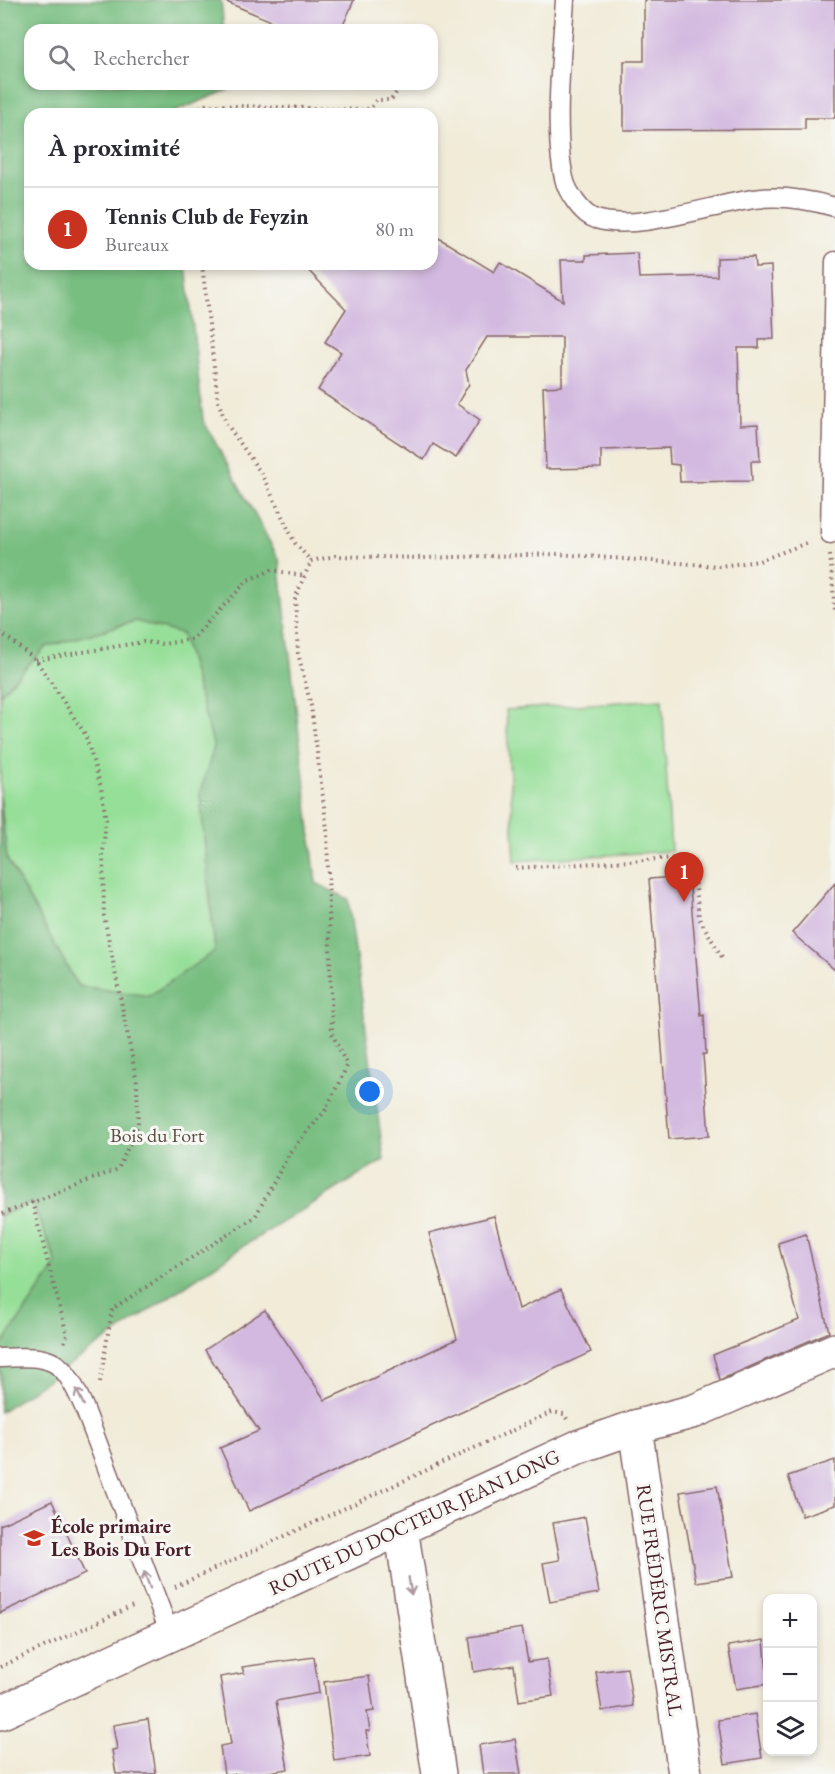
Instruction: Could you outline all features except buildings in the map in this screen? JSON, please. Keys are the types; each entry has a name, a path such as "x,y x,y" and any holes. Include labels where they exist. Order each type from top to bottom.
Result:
{"street":[{"name":"ROUTE DU DOCTEUR JEAN LONG","path":"0,1713 578,1447 635,1427 695,1412 835,1350"},
{"name":"RUE FRÉDÉRIC MISTRAL","path":"635,1427 685,1774"},
{"path":"401,1528 439,1774"}],"lane":[{"path":"564,0 560,151 564,180 574,201 595,219 640,222 756,198 807,200 835,207"},
{"path":"830,534 835,261"},
{"path":"0,1358 32,1356 56,1362 69,1374 84,1407 153,1596 170,1634"}],"path":[{"path":"371,108 376,100 391,100 398,90"},
{"path":"197,108 206,105 301,108"},
{"path":"203,270 218,401 226,423 261,473 295,543 311,561"},
{"path":"311,561 335,556 424,558 558,554 718,566 759,561 830,534 830,575 835,611"},
{"path":"84,1407 99,1389 112,1309 255,1217 290,1152 325,1111 347,1066 332,1033 327,829 311,706 298,653 295,598 311,561"},
{"path":"36,660 143,642 164,644 192,639 248,580 272,570 305,576"},
{"path":"0,632 36,660 84,735 100,787 106,820 103,852 104,916 137,1082 138,1126 118,1169 0,1215"},
{"path":"516,868 693,857 699,918 722,957"},
{"path":"32,1202 68,1335 56,1362"},
{"path":"0,1667 552,1412 564,1414 578,1447"}],"green space":[{"name":"Bois du Fort","path":"0,0 221,0 223,24 24,24 24,90 228,90 184,108 24,108 24,270 187,270 203,420 279,559 316,883 348,899 384,1160 245,1245 0,1412 0,1348 57,1264 32,1202 0,1216 0,796 7,859 78,986 149,996 215,951 200,794 214,747 182,634 135,621 46,647 0,694"},
{"path":"135,621 182,634 214,747 200,794 215,951 149,996 78,986 7,859 0,796 0,694 45,647"},
{"path":"662,699 671,851 515,861 506,710"},
{"path":"32,1202 57,1264 0,1348 0,1216"}],"place":[{"name":"Tennis Club de Feyzin","path":"684,902"},
{"name":"École primaire Les Bois Du Fort","path":"34,1538"}]}
